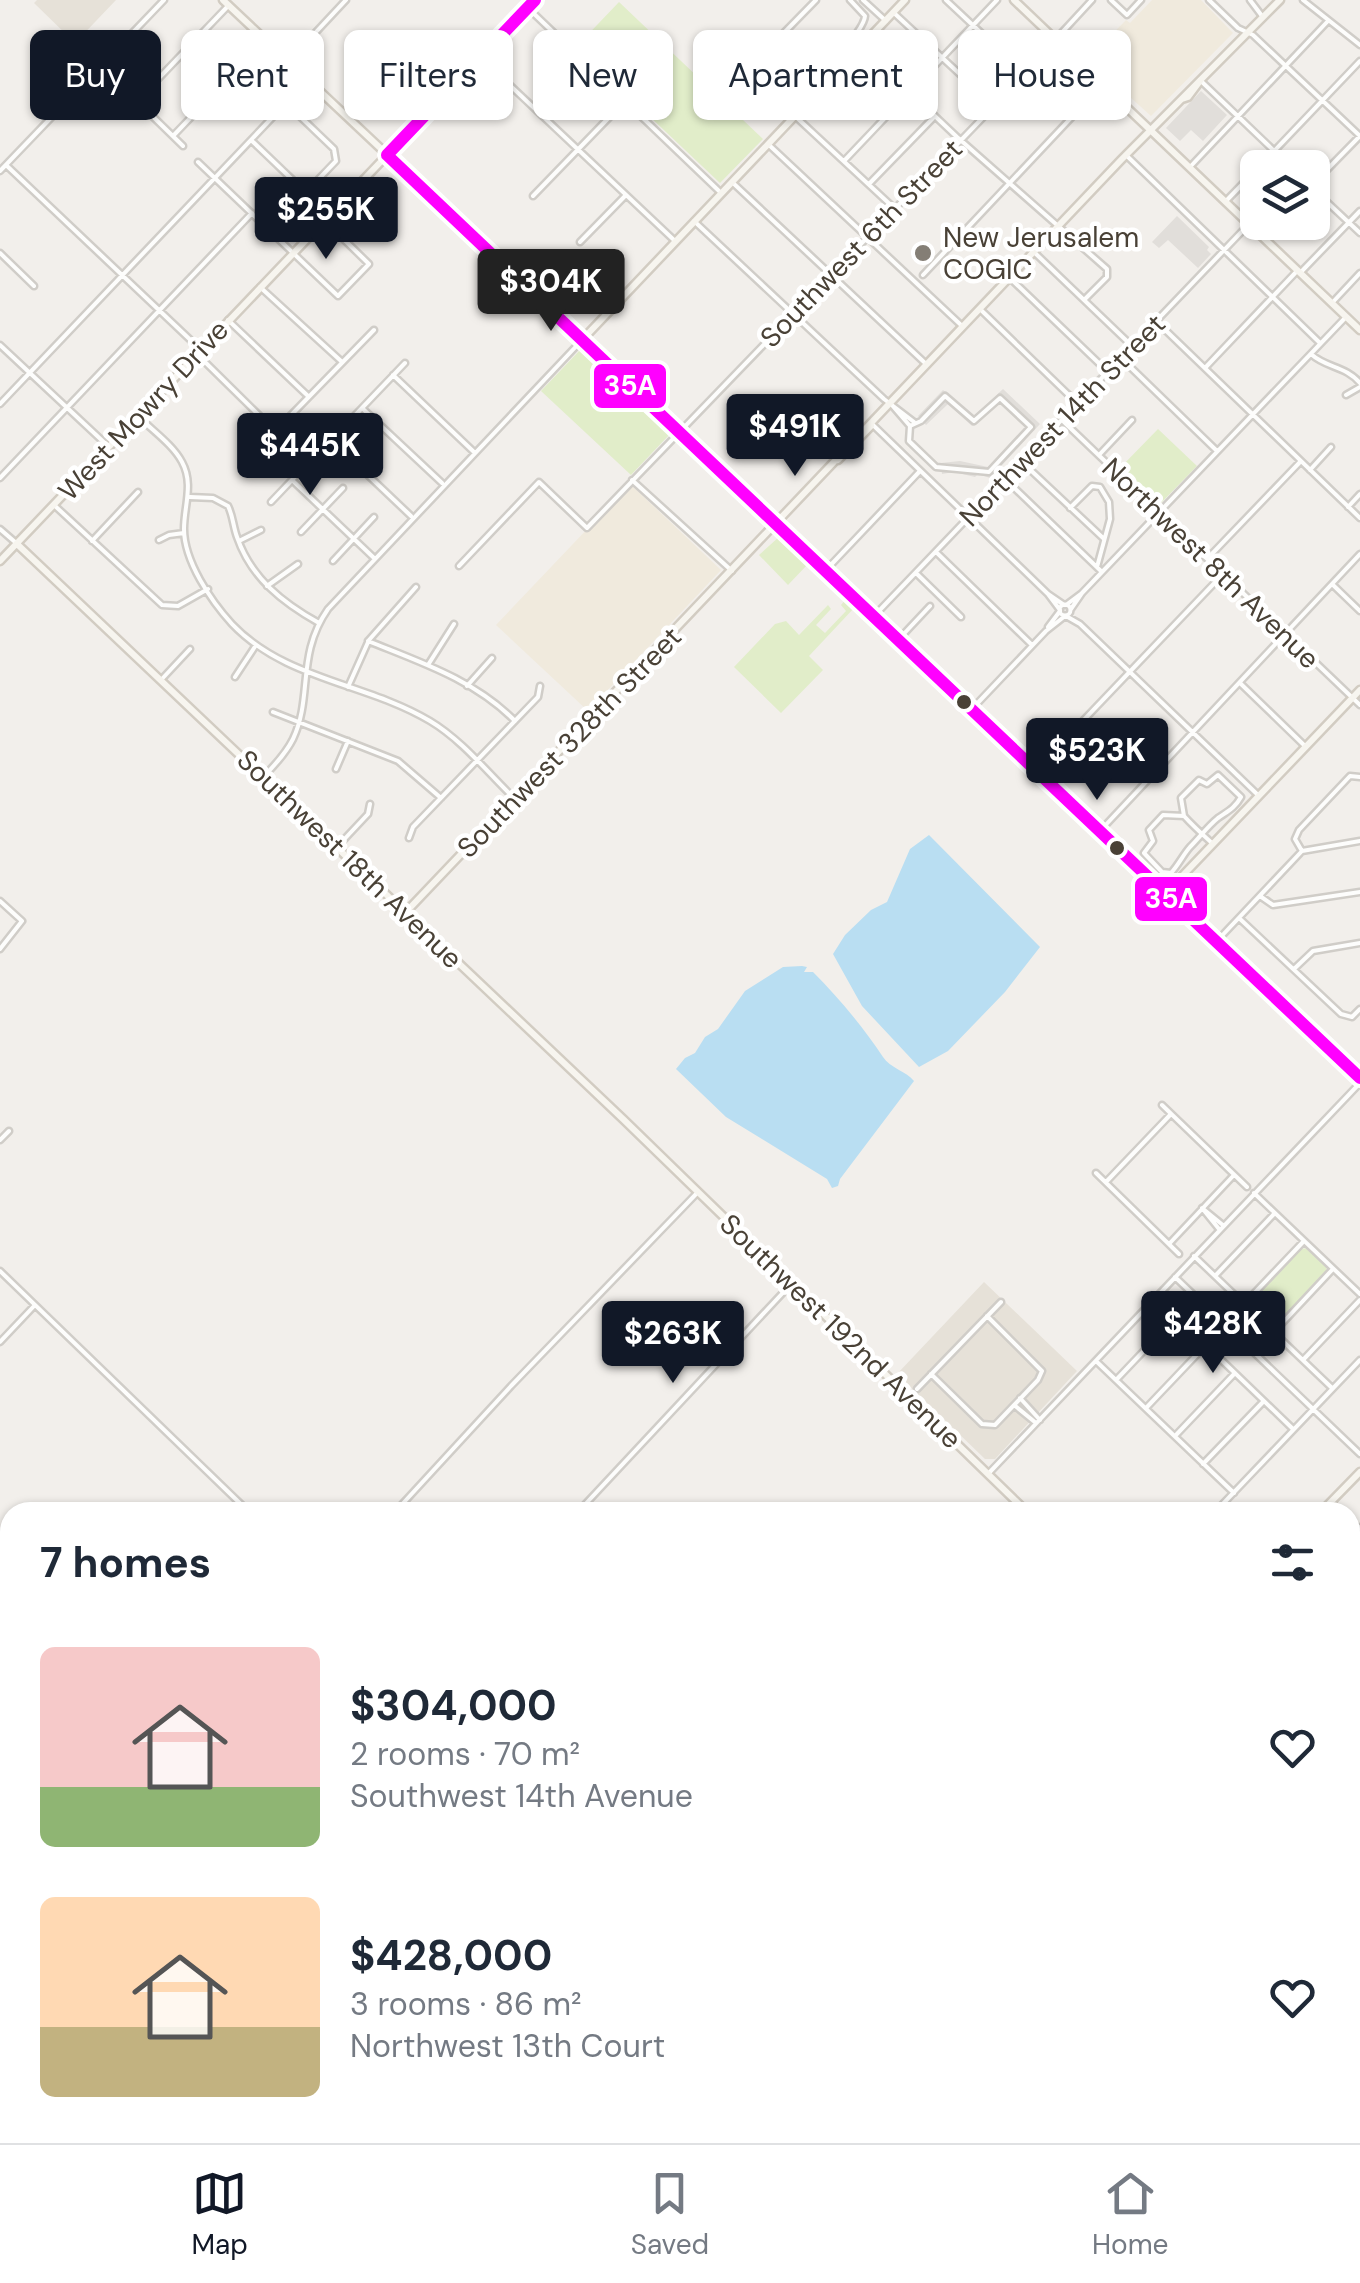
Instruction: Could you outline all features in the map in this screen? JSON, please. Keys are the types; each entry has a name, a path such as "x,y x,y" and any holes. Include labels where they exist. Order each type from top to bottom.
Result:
{"street":[{"path":"135,30 164,0"},
{"path":"318,30 346,0"},
{"name":"West Mowry Drive","path":"506,30 535,0"},
{"path":"787,30 816,0"},
{"path":"850,0 866,22 859,30"},
{"path":"864,0 886,20"},
{"path":"876,30 905,0"},
{"path":"946,0 978,30"},
{"path":"938,63 997,0"},
{"path":"1014,0 1046,30"},
{"name":"Southwest 6th Street","path":"1064,30 1092,0"},
{"path":"1112,0 1126,14 1140,0"},
{"path":"1209,0 1360,136 1330,167"},
{"path":"1216,6 1222,0"},
{"path":"1250,0 1262,16"},
{"name":"Southwest 328th Street","path":"406,912 1277,0"},
{"path":"1302,0 1360,46"},
{"path":"161,74 226,2 254,30"},
{"path":"528,8 550,30"},
{"path":"893,12 958,72"},
{"path":"1190,166 1327,22"},
{"path":"1275,150 1360,61"},
{"path":"1200,80 1273,150"},
{"path":"513,88 675,242"},
{"path":"324,95 778,522 1360,1080 988,1474"},
{"path":"1131,111 1240,215"},
{"path":"938,118 1109,274 1084,300"},
{"path":"0,171 49,120"},
{"path":"157,120 183,146"},
{"path":"173,136 188,120"},
{"path":"0,404 270,120"},
{"path":"251,140 298,185 311,187 336,160 334,149 304,120"},
{"name":"West Mowry Drive","path":"0,562 420,120"},
{"path":"533,196 606,120"},
{"path":"643,120 721,193"},
{"path":"263,777 286,752 299,722 304,670 319,623 332,604 791,120"},
{"path":"799,120 895,208"},
{"path":"844,161 883,120"},
{"path":"869,184 931,120"},
{"name":"Southwest 6th Street","path":"459,566 539,482 587,528 980,120"},
{"path":"924,275 1068,120"},
{"path":"768,144 964,328"},
{"path":"1127,156 1320,344"},
{"path":"198,162 338,296 369,264 324,220"},
{"path":"6,164 200,349 204,360 276,430"},
{"path":"732,182 928,366"},
{"path":"1226,201 1240,187"},
{"path":"580,242 626,195"},
{"path":"1330,204 1360,233"},
{"path":"1205,368 1360,210"},
{"path":"0,478 252,213"},
{"path":"694,221 912,424"},
{"name":"Northwest 14th Street","path":"875,616 1240,233"},
{"path":"1266,240 1360,330"},
{"path":"0,253 34,286"},
{"path":"1035,253 1132,346"},
{"path":"1332,303 1360,274"},
{"path":"1011,279 1108,372"},
{"path":"260,286 342,363"},
{"path":"981,310 1078,404"},
{"path":"972,708 1346,317"},
{"path":"228,320 308,397"},
{"path":"1156,321 1360,518"},
{"path":"260,447 374,330"},
{"path":"0,345 109,447"},
{"path":"1310,354 1322,364 1349,370 1360,385 1346,395"},
{"path":"1121,358 1217,451"},
{"path":"318,454 405,362"},
{"path":"393,375 474,453"},
{"path":"946,396 974,421 1000,398 1031,427 989,472 936,467 909,440 912,424 921,421 946,396"},
{"path":"362,408 444,485"},
{"path":"138,416 181,460 188,478 184,534 190,556 228,620 256,645 304,670 430,721 515,799"},
{"name":"Northwest 8th Avenue","path":"1062,420 1360,705"},
{"path":"1099,455 1132,420"},
{"path":"872,424 1259,796"},
{"path":"331,440 413,518"},
{"path":"1310,470 1332,447"},
{"path":"270,502 312,459"},
{"path":"1208,558 1301,461"},
{"path":"1022,462 1103,538"},
{"path":"826,569 920,471"},
{"path":"292,480 374,558"},
{"path":"632,480 732,572"},
{"path":"1006,480 1102,572"},
{"name":"Northwest 8th Avenue","path":"1070,508 1092,486 1100,487 1110,508 1097,567"},
{"path":"302,532 343,488"},
{"path":"92,540 138,492"},
{"path":"1348,506 1360,494"},
{"path":"188,497 213,498 226,504 239,542 266,586 293,609 319,623"},
{"path":"54,505 156,602 178,606 208,590"},
{"path":"333,561 374,518"},
{"name":"Southwest 18th Avenue","path":"0,529 698,1192"},
{"path":"239,542 261,530"},
{"path":"159,540 169,534 184,534"},
{"path":"936,552 1032,645"},
{"path":"1100,831 1360,554"},
{"path":"266,586 298,564"},
{"path":"916,573 962,617"},
{"path":"1036,770 1224,573"},
{"path":"1332,584 1360,611"},
{"path":"348,687 368,641 416,587"},
{"path":"899,639 930,606"},
{"path":"428,665 454,624"},
{"path":"368,641 467,686 492,700 515,721"},
{"path":"235,677 256,645"},
{"path":"161,680 190,649"},
{"path":"467,686 492,658"},
{"path":"1241,684 1306,747"},
{"path":"409,838 413,827 538,697 540,686"},
{"path":"1165,894 1360,690"},
{"path":"272,712 404,764 441,798"},
{"path":"336,769 348,741"},
{"path":"1184,816 1167,814 1149,830 1153,840 1145,856 1159,869 1171,872 1202,834 1240,802 1240,794 1218,775 1207,784 1199,780 1181,798 1184,816 1202,834 1212,844"},
{"path":"1302,851 1297,833 1350,776 1360,777"},
{"path":"337,847 368,814 370,804"},
{"path":"1216,942 1302,851 1360,841"},
{"path":"1260,896 1273,905 1360,892"},
{"path":"0,900 22,921 0,949"},
{"path":"1239,918 1341,1014 1349,1017 1360,1009"},
{"path":"1294,970 1313,951 1360,943"},
{"path":"1162,1105 1248,1187"},
{"path":"1106,1182 1171,1114"},
{"path":"0,1140 9,1131"},
{"path":"1096,1173 1179,1254"},
{"path":"1169,1244 1234,1174"},
{"path":"404,1502 698,1192"},
{"name":"Southwest 192nd Avenue","path":"698,1192 1017,1502"},
{"path":"1254,1193 1360,1297 1303,1360"},
{"path":"1202,1208 1222,1228"},
{"path":"1215,1276 1275,1213"},
{"path":"1244,1304 1304,1241"},
{"path":"1194,1256 1333,1388"},
{"path":"1274,1332 1334,1269"},
{"path":"0,1272 239,1502"},
{"path":"1175,1277 1360,1454"},
{"path":"587,1502 792,1284"},
{"path":"1156,1298 1294,1430"},
{"path":"917,1388 1001,1302"},
{"path":"0,1342 35,1306"},
{"path":"931,1374 987,1426 994,1425 1014,1405 1038,1380 1040,1366 987,1316"},
{"path":"1116,1380 1176,1317"},
{"path":"1146,1408 1206,1345"},
{"path":"1225,1502 1360,1360"},
{"path":"1096,1361 1234,1493"},
{"path":"1174,1436 1235,1373"},
{"path":"1020,1398 1038,1421"},
{"path":"1204,1464 1264,1401"},
{"path":"1014,1405 1038,1421"},
{"path":"1022,1413 1029,1406"},
{"path":"1332,1502 1360,1472"}],"shaded area":[{"path":"116,0 87,30 62,30 34,3"},
{"path":"1152,0 1201,0 1233,33 1151,116 1131,98 1131,30 1116,30 1126,20 1130,23"},
{"path":"1201,91 1227,115 1203,141 1191,130 1180,141 1166,128"},
{"path":"1177,216 1209,247 1211,254 1198,268 1168,240 1159,248 1152,242"},
{"path":"1003,389 1040,424 990,478 942,474 941,463 960,461 988,467 1025,427 999,403 972,426 948,404 926,425 918,416 943,390 974,416"},
{"path":"630,484 721,570 588,711 496,625"},
{"path":"984,1282 1077,1371 995,1459 985,1459 897,1374"}],"green space":[{"path":"619,2 648,30 592,30"},
{"path":"673,53 693,72 693,120 743,120 763,139 720,183 653,120 673,120"},
{"path":"581,349 671,433 631,475 541,391"},
{"path":"1158,429 1197,466 1159,505 1120,468"},
{"path":"780,536 808,564 788,585 759,555"},
{"path":"846,599 855,607 809,656 823,670 781,713 734,667 775,624 786,621 799,635 828,605 831,609 816,625 825,633 846,611 841,605"},
{"path":"1309,1248 1327,1266 1326,1273 1278,1324 1270,1325 1252,1308 1252,1299 1300,1249"}],"water":[{"path":"929,835 1040,947 1005,992 948,1051 919,1067 862,1006 833,954 845,935 871,910 887,902 910,849"},
{"path":"783,967 807,967 804,972 813,972 841,1002 886,1061 914,1081 838,1186 832,1188 827,1179 726,1117 676,1069 695,1053 705,1037 718,1029 745,991"}],"transit line":[{"name":"35A","path":"387,155 535,0"},
{"name":"35A","path":"387,155 1360,1078"}],"place":[{"name":"New Jerusalem COGIC","path":"923,253"}]}
